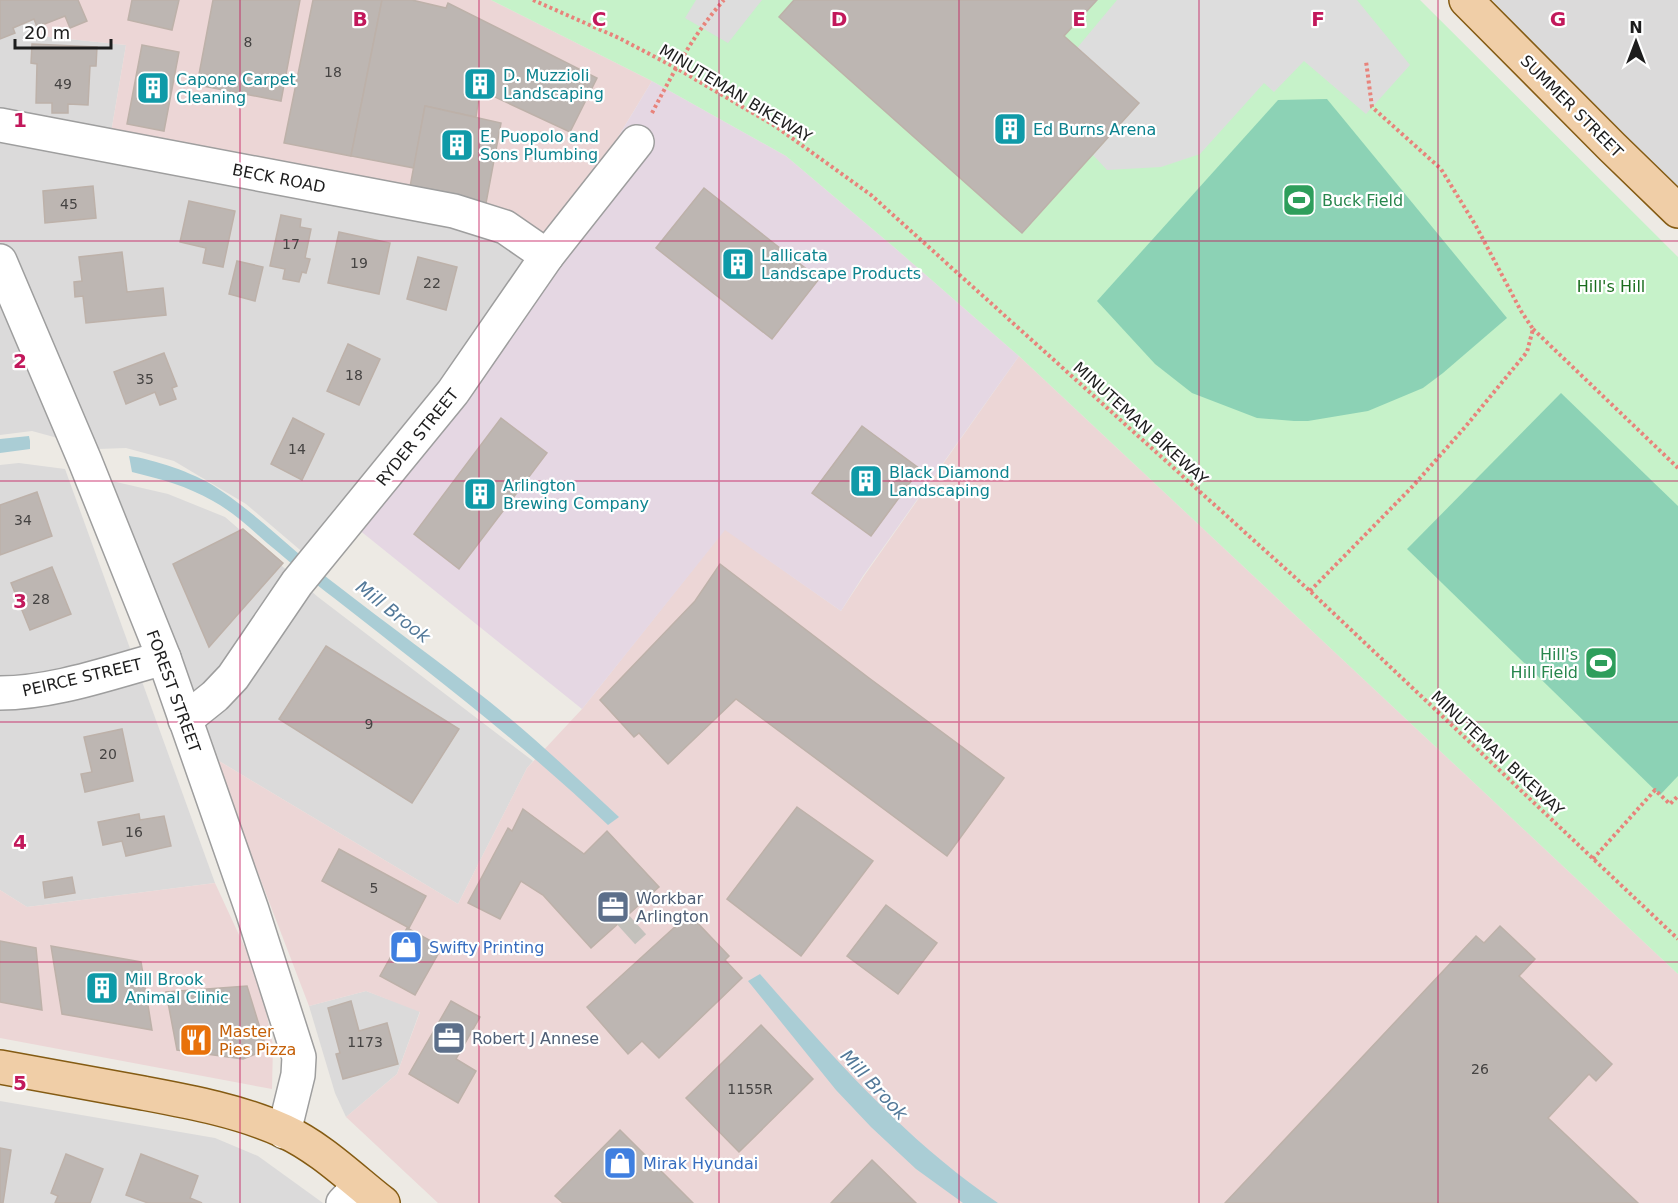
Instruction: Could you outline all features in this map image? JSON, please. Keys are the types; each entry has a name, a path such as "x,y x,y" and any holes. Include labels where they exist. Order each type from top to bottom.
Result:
{"main road":[{"name":"SUMMER STREET","path":"1466,0 1678,211"},
{"path":"0,1067 198,1103 253,1120 284,1132 335,1164 362,1197"}],"street":[{"name":"BECK ROAD","path":"0,125 454,211 505,227 547,256"},
{"name":"RYDER STREET","path":"184,720 215,696 233,677 297,583 453,392 547,256 637,142"},
{"name":"FOREST STREET","path":"0,261 164,658 252,910 298,1053 299,1071 284,1132"},
{"name":"PEIRCE STREET","path":"0,693 63,685 164,658"}],"path":[{"name":"MINUTEMAN BIKEWAY","path":"533,0 619,38 676,68 775,126 871,195 1310,591 1678,939"},
{"path":"637,142 676,68 710,16 724,0"},
{"path":"1366,61 1372,107 1441,169 1476,226 1533,329 1678,468"},
{"path":"1310,591 1413,486 1466,426 1527,352 1533,329"},
{"path":"1593,859 1655,790 1670,804 1678,796"}],"shaded area":[{"path":"0,0 28,0 40,36 126,45 106,162 445,222 510,244 530,267 306,555 246,504 174,461 126,448 98,449 32,431 0,435"},
{"path":"28,0 491,0 652,81 555,241 530,267 510,244 445,222 106,162 126,45 39,36"},
{"path":"696,0 762,0 728,43 685,18"},
{"path":"1117,0 1357,0 1410,65 1366,114 1304,61 1274,92 1264,83 1200,154 1161,167 1107,170 1093,155 1139,103 1077,48"},
{"path":"1492,0 1678,0 1678,190 1624,141"},
{"path":"652,81 786,156 1019,356 863,576 841,611 725,530 582,709 348,521 514,309"},
{"path":"1019,356 1678,974 1678,1203 438,1203 346,1117 397,1074 420,1012 366,991 309,1006 214,758 458,904 527,768 582,709 725,529 841,611"},
{"path":"19,463 65,469 215,883 27,907 0,890 0,465"},
{"path":"112,481 168,494 225,517 318,597 533,761 527,768 458,904 214,758"},
{"path":"215,883 259,978 273,1045 272,1089 0,1038 0,890 27,907"},
{"path":"366,991 420,1011 397,1074 346,1117 335,1093 309,1006"},
{"path":"0,1101 215,1138 258,1156 323,1203 0,1203"}],"green space":[{"name":"Hill's Hill","path":"491,0 1420,0 1678,257 1678,974 1019,356 786,156 652,81"},
{"name":"Buck Field","path":"1327,99 1507,318 1423,388 1368,411 1308,421 1257,418 1192,393 1155,364 1097,301 1278,100"},
{"name":"Hill's Hill Field","path":"1561,393 1678,506 1678,776 1660,795 1407,549"}],"water":[{"path":"29,436 30,449 0,453 0,439"},
{"path":"129,456 173,467 206,481 231,497 338,586 507,716 619,817 608,825 508,736 317,585 234,515 213,501 184,487 132,472"},
{"path":"760,974 843,1066 901,1125 964,1178 998,1203 963,1203 916,1169 871,1127 836,1090 748,981"}],"building":[{"path":"0,0 78,0 87,21 70,28 65,16 37,27 34,19 13,28 15,33 0,39"},
{"path":"132,0 179,0 172,30 128,20"},
{"path":"213,0 300,0 281,101 197,85"},
{"path":"313,0 382,0 351,156 284,143"},
{"name":"D. Muzzioli Landscaping","path":"382,0 412,0 446,8 448,3 597,78 570,132 480,90 476,117 425,106 414,168 351,156"},
{"name":"Ed Burns Arena","path":"794,0 1097,0 1064,36 1139,103 1022,233 779,17"},
{"path":"32,44 97,47 96,66 90,66 88,105 68,104 68,113 52,113 52,103 36,103 37,64 31,63"},
{"name":"Capone Carpet Cleaning","path":"142,45 179,52 164,131 127,124"},
{"name":"E. Puopolo and Sons Plumbing","path":"425,106 501,123 486,203 410,187"},
{"path":"93,186 96,218 45,223 43,191"},
{"name":"Lallicata Landscape Products","path":"704,188 819,279 772,339 656,248"},
{"path":"189,201 235,211 223,267 203,263 206,248 180,242"},
{"path":"281,215 301,219 300,227 311,229 305,258 310,259 306,273 302,272 299,282 283,279 285,269 270,266"},
{"path":"339,232 390,243 379,294 328,283"},
{"path":"122,252 127,292 163,288 166,315 86,323 83,296 75,297 74,282 82,281 79,257"},
{"path":"418,257 457,267 446,310 407,299"},
{"path":"237,261 263,267 255,301 229,294"},
{"path":"348,344 380,359 359,405 327,391"},
{"path":"164,353 177,386 172,388 176,399 160,405 155,392 126,404 114,372"},
{"path":"293,418 324,434 302,480 271,464"},
{"name":"Arlington Brewing Company","path":"501,418 547,453 459,569 414,534"},
{"name":"Black Diamond Landscaping","path":"862,426 920,469 871,536 812,493"},
{"path":"37,492 52,536 0,555 0,505"},
{"path":"243,529 283,563 209,647 173,564"},
{"path":"720,564 1004,778 947,856 736,699 668,764 639,733 634,737 600,700 695,601"},
{"path":"52,567 71,614 30,630 11,583"},
{"path":"326,646 459,729 412,803 279,719"},
{"path":"122,729 133,781 85,792 81,774 92,772 84,737"},
{"path":"797,807 873,861 801,956 727,899"},
{"path":"523,809 584,854 607,831 659,887 591,948 543,895 521,881 500,919 468,903 508,828 512,831"},
{"path":"139,814 140,820 164,816 171,846 126,856 122,841 103,845 98,822"},
{"path":"339,849 426,896 409,928 322,881"},
{"path":"72,877 75,893 45,898 43,882"},
{"path":"886,905 937,943 898,994 847,956"},
{"path":"689,914 729,956 725,960 742,978 659,1058 642,1041 628,1054 587,1007"},
{"path":"1500,926 1535,959 1519,976 1612,1064 1596,1081 1589,1074 1548,1118 1638,1203 1225,1203 1476,936 1484,943"},
{"path":"407,928 442,947 415,995 380,976"},
{"path":"0,941 36,948 42,1010 0,1002"},
{"name":"Mill Brook Animal Clinic","path":"51,946 141,962 152,1030 62,1014"},
{"path":"247,986 264,1041 256,1054 243,1059 177,1050 166,992"},
{"path":"351,1001 359,1031 387,1023 398,1064 343,1079 336,1054 340,1053 328,1008"},
{"name":"Robert J Annese","path":"451,1001 480,1017 456,1059 476,1071 458,1103 409,1074"},
{"path":"761,1025 813,1079 739,1152 686,1098"},
{"name":"Mirak Hyundai","path":"620,1130 693,1203 563,1203 555,1196"},
{"path":"0,1148 11,1150 3,1203 0,1203"},
{"path":"66,1154 103,1169 90,1203 55,1203 58,1196 51,1193"},
{"path":"141,1154 198,1176 190,1198 202,1203 148,1203 126,1195"},
{"path":"872,1160 916,1203 831,1203"}],"tunnel":[{"path":"624,932 635,922"}],"place":[{"name":"D. Muzzioli Landscaping","path":"480,84"},
{"name":"Capone Carpet Cleaning","path":"153,88"},
{"name":"Ed Burns Arena","path":"1010,129"},
{"name":"E. Puopolo and Sons Plumbing","path":"457,145"},
{"name":"Buck Field","path":"1299,200"},
{"name":"Lallicata Landscape Products","path":"738,264"},
{"name":"Black Diamond Landscaping","path":"866,481"},
{"name":"Arlington Brewing Company","path":"480,494"},
{"name":"Hill's Hill Field","path":"1601,663"},
{"name":"Workbar Arlington","path":"613,907"},
{"name":"Swifty Printing","path":"406,947"},
{"name":"Mill Brook Animal Clinic","path":"102,988"},
{"name":"Robert J Annese","path":"449,1038"},
{"name":"Master Pies Pizza","path":"196,1040"},
{"name":"Mirak Hyundai","path":"620,1163"}],"water label":[{"name":"Mill Brook","path":"393,612"},
{"name":"Mill Brook","path":"874,1085"}]}
